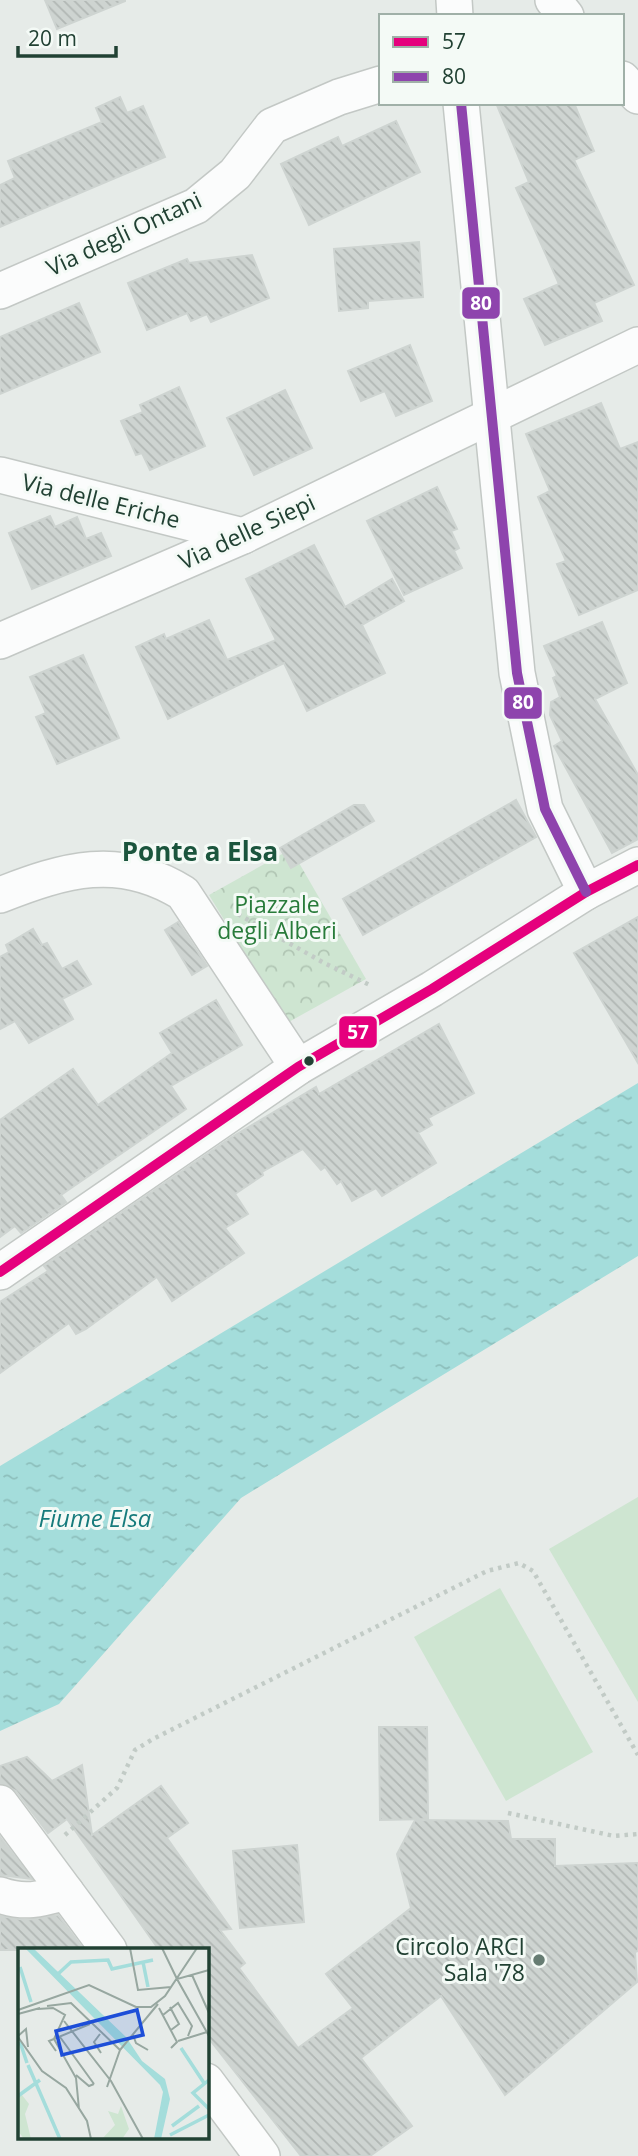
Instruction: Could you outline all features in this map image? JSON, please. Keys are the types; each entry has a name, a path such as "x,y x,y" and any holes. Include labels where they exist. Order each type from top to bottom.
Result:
{"street":[{"path":"553,0 564,14"},
{"path":"624,81 638,96"},
{"name":"Via degli Ontani","path":"0,291 196,206 234,174 272,126 339,97 379,85"},
{"path":"461,105 517,673 545,808 586,892"},
{"name":"Via delle Siepi","path":"0,642 243,536 638,345"},
{"name":"Via delle Eriche","path":"0,475 243,536"},
{"path":"0,1272 298,1067 408,1003 586,892 638,865"},
{"path":"0,895 54,874 111,868 163,881 183,893 298,1067"},
{"path":"0,1803 108,1948"},
{"path":"0,1895 18,1901 35,1901 66,1892"},
{"path":"208,2084 262,2156"}],"path":[{"path":"234,911 324,963 408,1003"},
{"path":"42,1857 117,1788 135,1751 144,1745 487,1571 519,1563 533,1571 638,1755"},
{"path":"508,1813 614,1836 638,1834"}],"green space":[{"name":"Piazzale degli Alberi","path":"291,849 366,979 287,1023 209,895"},
{"path":"638,1497 638,1702 549,1549"},
{"path":"500,1588 593,1752 506,1801 414,1637"}],"water":[{"name":"Fiume Elsa","path":"638,1083 638,1256 241,1498 59,1704 0,1731 0,1466"}],"building":[{"path":"45,0 125,0 125,1 57,29"},
{"path":"120,97 127,113 143,106 165,157 0,227 0,185 15,178 8,161 102,122 96,108"},
{"path":"497,105 575,105 594,151 574,160 634,285 594,303 602,321 545,345 524,299 559,284 516,188 529,182"},
{"path":"396,121 420,172 309,225 281,164 338,137 342,146"},
{"path":"419,242 423,297 368,301 368,308 339,311 334,249"},
{"path":"252,255 269,298 211,322 207,314 191,321 187,313 147,330 128,283 187,259 189,263"},
{"path":"79,303 100,352 0,394 0,337"},
{"path":"410,345 432,401 396,416 385,391 361,401 348,371"},
{"path":"179,387 205,446 150,470 142,453 136,455 121,421 143,412 140,405"},
{"path":"285,390 312,448 254,475 227,418"},
{"path":"601,403 620,449 638,442 638,590 579,615 557,564 566,561 538,497 550,491 526,434"},
{"path":"437,487 457,529 451,531 459,548 454,551 462,568 404,595 367,521"},
{"path":"50,516 55,527 77,517 86,539 101,533 111,556 32,589 9,533"},
{"path":"314,545 345,607 392,579 404,601 362,625 385,673 307,711 284,663 168,719 136,647 164,634 166,639 209,620 227,660 276,640 246,579"},
{"path":"602,622 627,683 595,699 638,775 638,839 612,853 554,746 562,741 550,715 551,702 560,697 553,678 557,676 544,646"},
{"path":"83,655 119,738 57,764 36,717 46,713 30,677"},
{"path":"516,800 536,837 363,935 343,899"},
{"path":"354,805 364,805 374,821 291,868 280,848"},
{"path":"638,917 638,1063 574,953"},
{"path":"178,922 207,966 192,975 165,930"},
{"path":"33,929 42,945 47,943 62,969 77,961 91,984 62,999 73,1019 29,1043 15,1021 0,1029 0,957 9,952 6,945"},
{"path":"216,1000 242,1045 171,1086 186,1109 61,1195 66,1202 21,1233 15,1226 0,1237 0,1120 73,1069 98,1105 172,1053 160,1033"},
{"path":"439,1024 474,1093 428,1118 432,1125 418,1133 436,1163 382,1196 376,1188 352,1201 341,1181 337,1184 325,1167 321,1170 303,1149 262,1172 263,1175 235,1194 248,1214 225,1228 244,1253 172,1301 157,1277 86,1329 76,1334 69,1323 0,1373 0,1302 48,1271 44,1266 232,1137 316,1087 319,1094"},
{"path":"379,1727 427,1727 428,1819 380,1820"},
{"path":"27,1757 52,1781 82,1765 92,1835 161,1786 188,1823 167,1838 231,1929 220,1930 245,1963 239,1968 298,2048 353,2008 326,1974 411,1908 397,1854 415,1820 508,1821 511,1839 555,1839 555,1866 638,1863 638,1951 635,1952 637,1982 505,2095 441,1996 361,2058 412,2126 370,2156 301,2156 208,2038 208,1948 158,1948 67,1819 48,1833 16,1791 0,1783 0,1766"},
{"path":"0,1837 32,1879 0,1875"},
{"path":"297,1845 304,1922 240,1928 233,1851"},
{"path":"58,1915 83,1948 0,1950 0,1916 26,1920"}],"transit line":[{"name":"80","path":"461,105 517,673 545,809 586,892"},
{"name":"57","path":"0,1272 298,1067 432,989 586,892 638,865"}],"place":[{"name":"Circolo ARCI Sala '78","path":"539,1960"}],"district":[{"name":"Ponte a Elsa","path":"200,852"}]}
